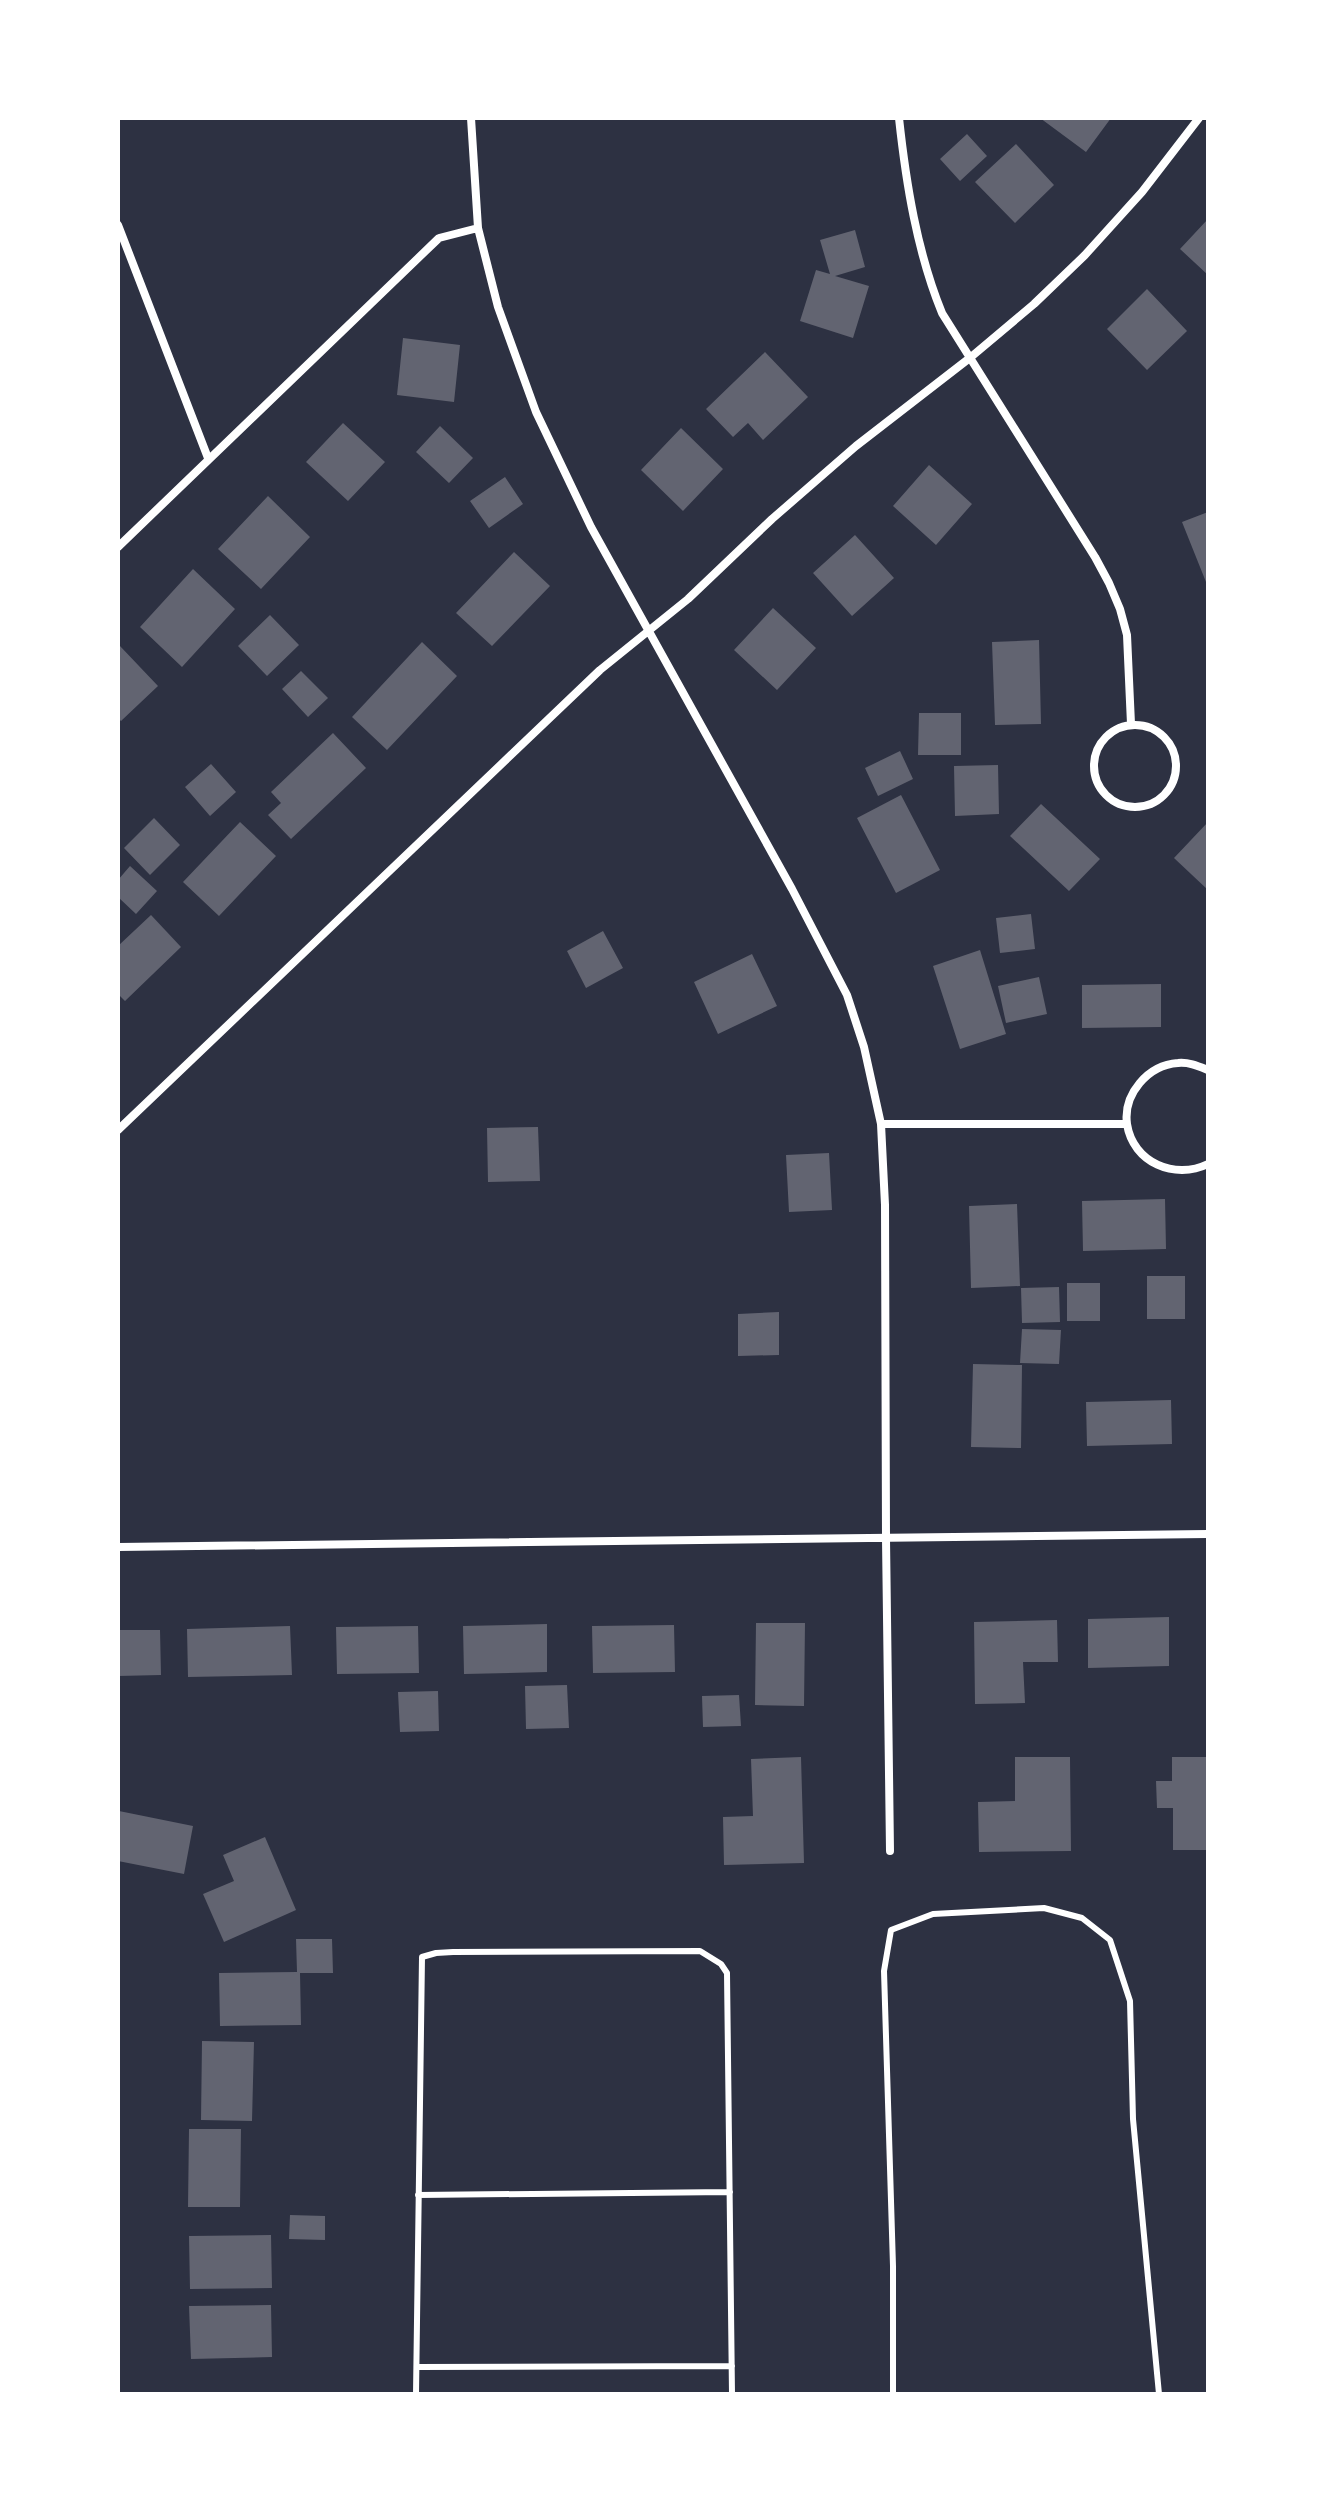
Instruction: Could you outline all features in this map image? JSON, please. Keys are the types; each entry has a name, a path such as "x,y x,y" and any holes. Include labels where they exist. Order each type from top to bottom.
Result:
{"street":[{"path":"471,118 478,228 498,307 536,412 591,527 785,875 847,995 864,1047 881,1124 885,1205 890,1851"},
{"path":"899,118 915,221 942,313 1095,557 1120,609 1127,635 1131,724"},
{"path":"118,1130 600,670 688,599 772,519 856,446 1034,304 1085,255 1142,192 1199,118"},
{"path":"118,225 208,458"},
{"path":"118,547 439,238 478,228"},
{"path":"1131,724 1157,731 1168,740 1176,766 1168,791 1158,801 1132,808 1119,805 1107,797 1098,787 1093,773 1093,759 1106,735 1131,724"},
{"path":"1208,1070 1193,1064 1176,1063 1159,1067 1134,1090 1128,1106 1127,1124 1133,1141 1144,1157 1159,1167 1178,1172 1196,1170 1208,1164"},
{"path":"881,1124 1127,1124"},
{"path":"118,1547 1208,1534"}],"lane":[{"path":"893,2394 893,2266 884,1971 891,1930 933,1914 1044,1908 1082,1918 1110,1940 1130,2001 1133,2119 1159,2394"},
{"path":"416,2394 422,1957 453,1952 700,1951 721,1964 727,1973 732,2394"},
{"path":"418,2195 730,2192"},
{"path":"417,2367 732,2366"}],"building":[{"path":"1040,118 1111,118 1086,152"},
{"path":"967,134 987,156 960,181 940,159"},
{"path":"1016,144 1054,185 1015,223 975,182"},
{"path":"1208,219 1208,275 1180,249"},
{"path":"855,230 865,267 835,276 869,286 853,338 800,321 816,270 830,274 820,240"},
{"path":"1147,289 1187,331 1147,370 1107,329"},
{"path":"403,338 460,345 454,402 397,395"},
{"path":"765,352 808,397 763,440 748,423 733,437 706,409"},
{"path":"343,423 385,462 348,501 306,462"},
{"path":"440,426 473,458 449,483 416,452"},
{"path":"681,428 723,469 683,511 641,470"},
{"path":"929,465 972,504 936,545 893,506"},
{"path":"505,477 523,504 489,528 470,501"},
{"path":"268,496 310,537 261,589 218,549"},
{"path":"1208,512 1208,587 1182,522"},
{"path":"855,535 894,578 852,616 813,573"},
{"path":"514,552 550,586 492,646 456,613"},
{"path":"193,569 235,609 182,667 140,627"},
{"path":"773,608 816,648 777,690 734,650"},
{"path":"270,615 299,645 267,676 238,646"},
{"path":"1039,640 1041,724 995,725 992,642"},
{"path":"422,642 457,676 387,750 352,717"},
{"path":"120,646 158,686 121,721 118,718"},
{"path":"301,671 328,698 308,717 282,689"},
{"path":"919,713 961,713 961,755 918,755"},
{"path":"333,733 366,768 291,839 268,815 281,803 271,792"},
{"path":"900,751 913,779 878,796 865,768"},
{"path":"211,764 236,792 210,816 185,787"},
{"path":"998,765 999,814 955,816 954,766"},
{"path":"901,795 940,870 896,893 857,818"},
{"path":"1041,804 1100,859 1069,891 1010,836"},
{"path":"154,818 180,845 150,875 124,848"},
{"path":"240,822 276,856 219,916 183,882"},
{"path":"1208,822 1208,890 1174,858"},
{"path":"130,866 157,891 136,914 118,897 118,880"},
{"path":"1031,914 1035,949 1000,953 996,918"},
{"path":"151,915 181,947 125,1001 118,994 118,946"},
{"path":"603,931 623,968 586,988 567,951"},
{"path":"980,950 1006,1034 960,1049 933,966"},
{"path":"752,954 777,1006 718,1034 694,982"},
{"path":"1039,977 1047,1014 1006,1023 998,986"},
{"path":"1161,984 1161,1027 1082,1028 1082,985"},
{"path":"538,1127 540,1181 488,1182 487,1128"},
{"path":"829,1153 832,1210 789,1212 786,1155"},
{"path":"1165,1199 1166,1249 1083,1251 1082,1201"},
{"path":"1017,1204 1020,1286 971,1288 969,1206"},
{"path":"1147,1276 1185,1276 1185,1319 1147,1319"},
{"path":"1067,1283 1100,1283 1100,1321 1067,1321"},
{"path":"1059,1287 1060,1322 1022,1323 1021,1288"},
{"path":"779,1312 779,1355 738,1356 738,1314"},
{"path":"1022,1329 1061,1330 1059,1364 1020,1363"},
{"path":"973,1364 1022,1365 1021,1448 971,1447"},
{"path":"1171,1400 1172,1444 1087,1446 1086,1402"},
{"path":"1169,1617 1169,1666 1088,1668 1088,1619"},
{"path":"1057,1620 1058,1662 1023,1662 1025,1703 975,1704 974,1622"},
{"path":"756,1623 805,1623 804,1706 755,1705"},
{"path":"547,1624 547,1672 464,1674 463,1626"},
{"path":"674,1625 675,1672 593,1673 592,1626"},
{"path":"290,1626 292,1675 188,1677 187,1629"},
{"path":"418,1626 419,1673 337,1674 336,1627"},
{"path":"118,1630 160,1630 161,1675 118,1676"},
{"path":"567,1685 569,1728 526,1729 525,1686"},
{"path":"438,1691 439,1731 400,1732 398,1692"},
{"path":"739,1695 741,1726 703,1727 702,1696"},
{"path":"801,1757 804,1863 724,1865 723,1817 753,1816 751,1759"},
{"path":"1015,1757 1070,1757 1071,1851 979,1852 978,1802 1015,1801"},
{"path":"1172,1757 1208,1757 1208,1850 1173,1850 1173,1808 1157,1808 1156,1781 1172,1781"},
{"path":"119,1811 193,1826 184,1874 118,1861"},
{"path":"265,1837 296,1910 224,1942 203,1894 234,1881 223,1855"},
{"path":"296,1939 332,1939 333,1973 300,1973 301,2025 220,2026 219,1973 297,1972"},
{"path":"202,2041 254,2042 252,2121 201,2120"},
{"path":"189,2129 241,2129 240,2207 188,2207"},
{"path":"290,2215 325,2216 325,2240 289,2239"},
{"path":"271,2235 272,2288 190,2289 189,2236"},
{"path":"271,2305 272,2357 191,2359 189,2306"}]}
